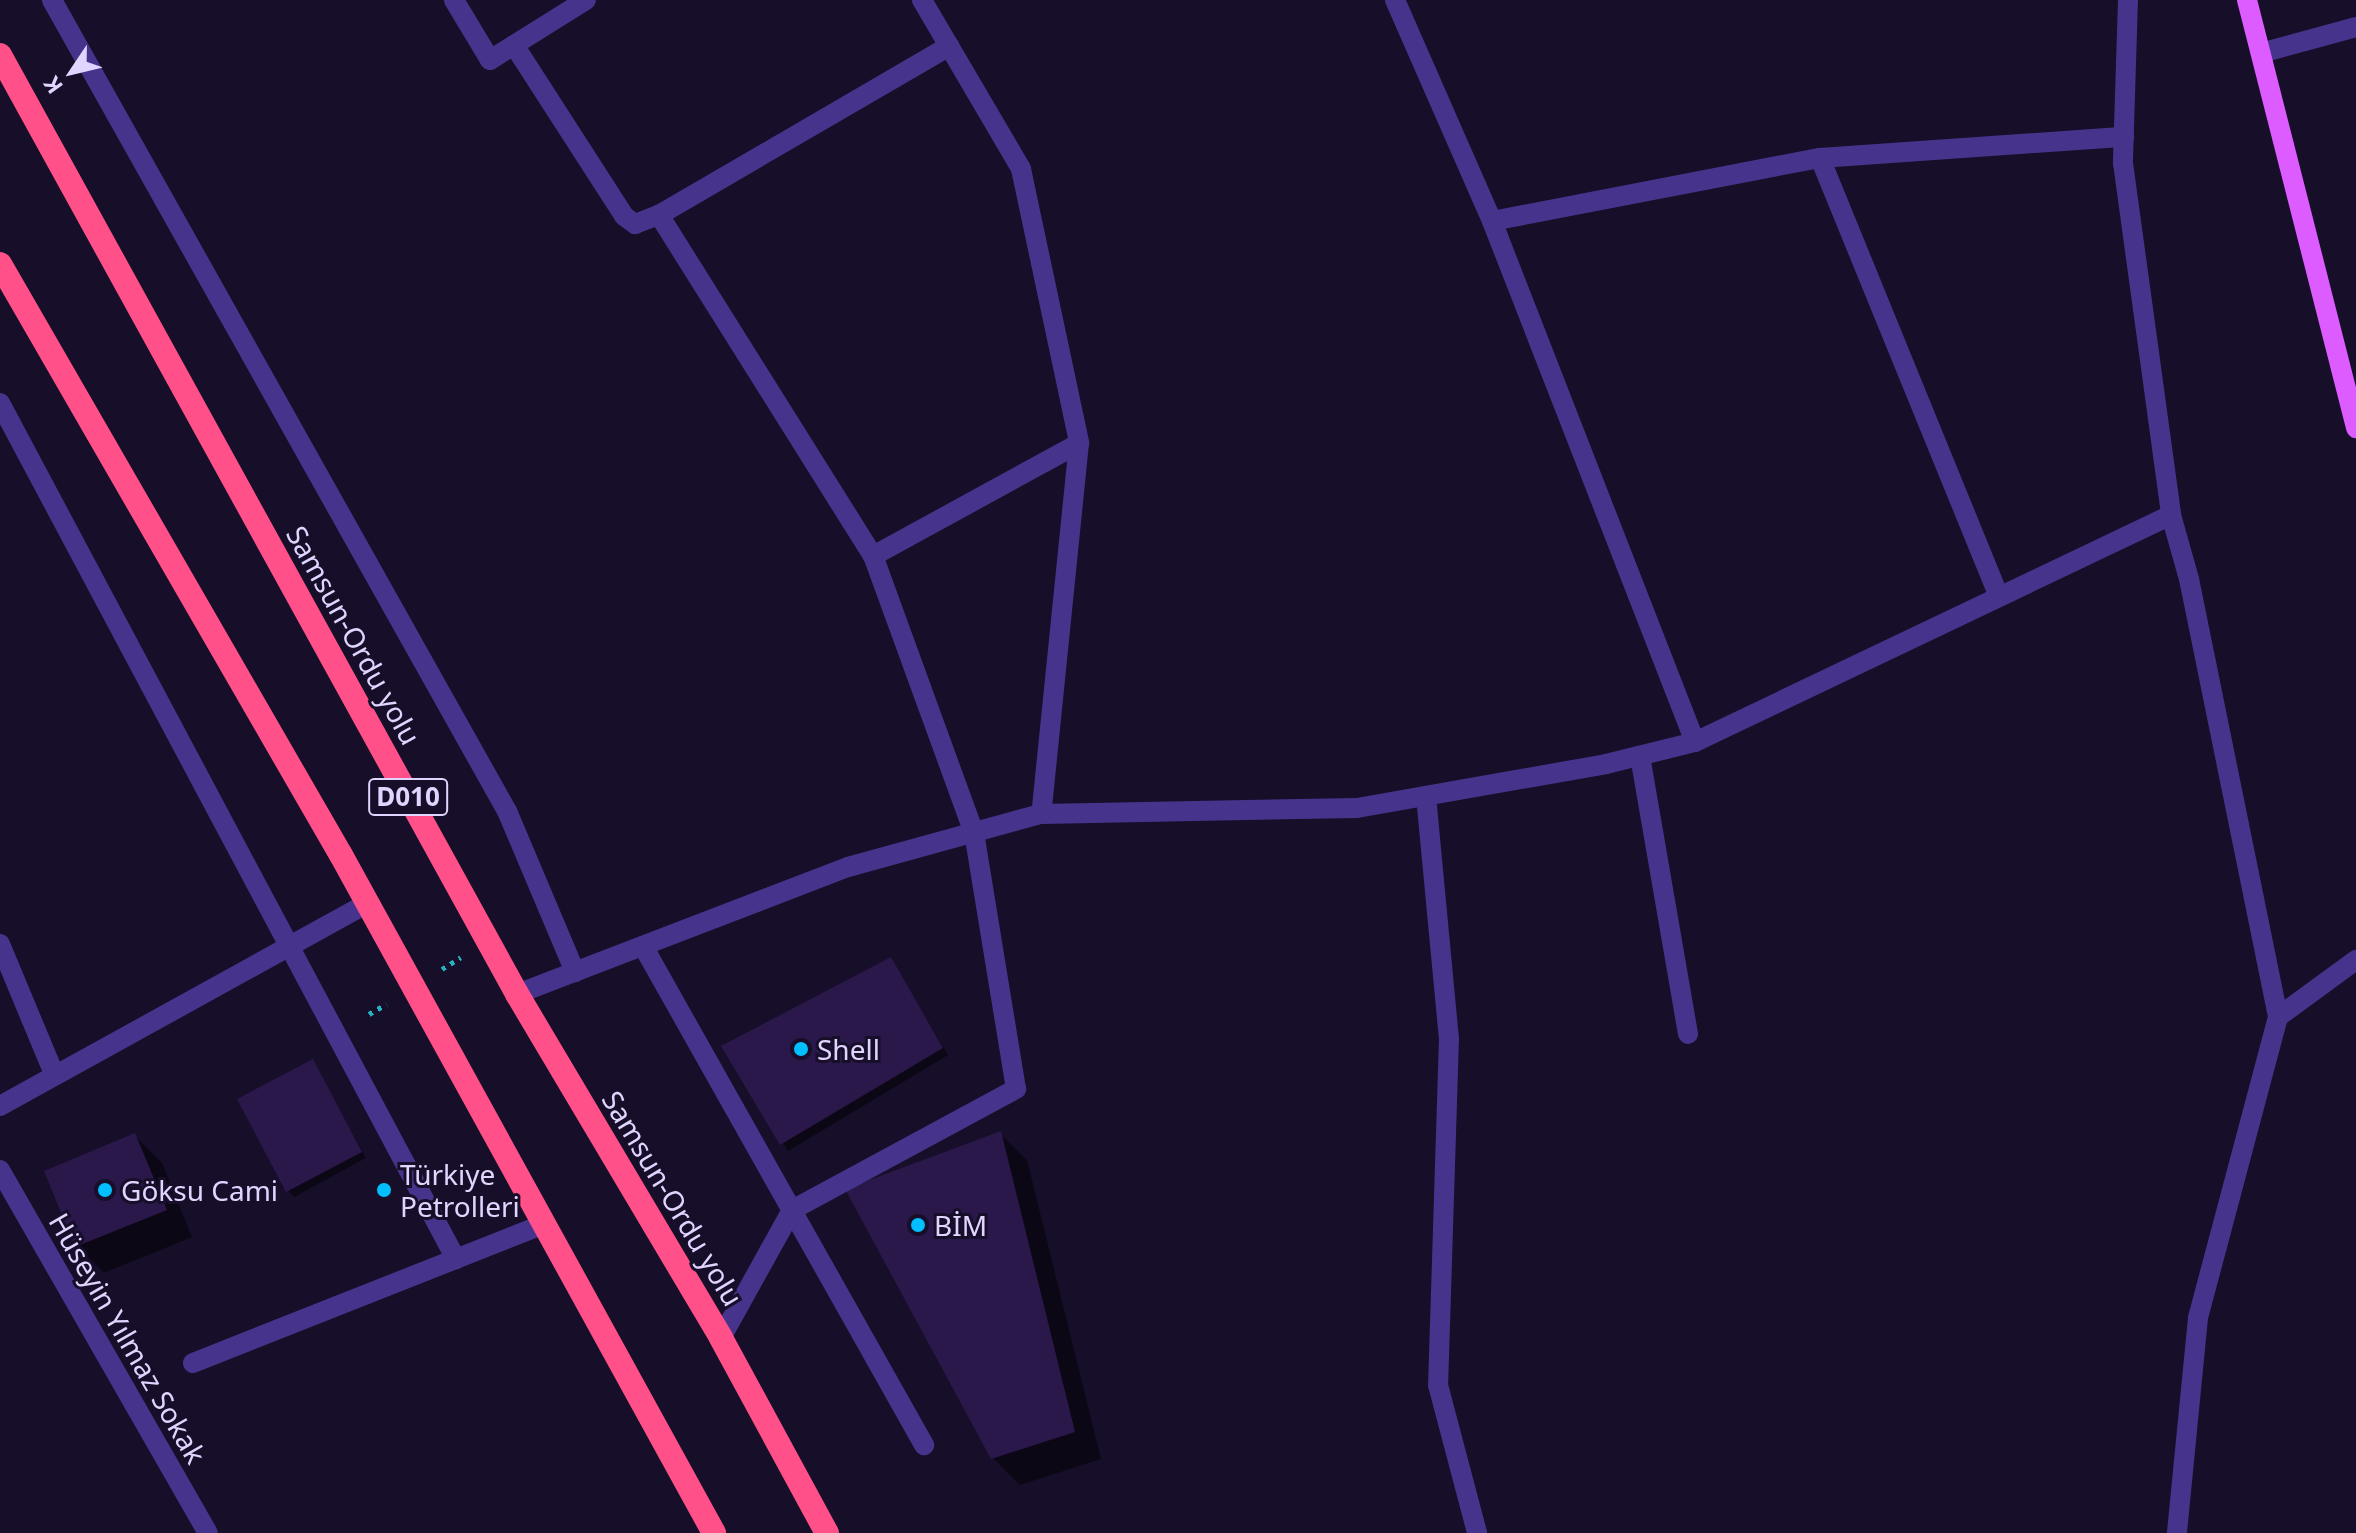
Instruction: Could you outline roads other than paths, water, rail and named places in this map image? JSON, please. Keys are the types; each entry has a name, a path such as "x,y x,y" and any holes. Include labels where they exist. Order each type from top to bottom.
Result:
{"highway":[{"name":"Samsun-Ordu yolu","path":"0,55 517,994 721,1338 827,1533"},
{"name":"D010","path":"0,264 367,903 714,1533"}],"main road":[{"path":"2247,0 2356,428"}],"street":[{"path":"52,0 507,811 575,972"},
{"path":"454,0 490,60 586,0"},
{"path":"922,0 1021,169 1079,443 1041,814"},
{"path":"1395,0 1492,221 1695,742"},
{"path":"2128,0 2124,137 2171,515 2189,579 2278,1017 2198,1318 2177,1533"},
{"path":"2261,53 2356,27"},
{"path":"514,45 624,216 635,224 659,215 949,46"},
{"path":"1492,221 1820,158 2124,137"},
{"path":"1820,158 1999,596"},
{"path":"659,215 873,556 974,833 1016,1089 792,1210 721,1338"},
{"path":"0,403 456,1259"},
{"path":"873,556 1079,443"},
{"path":"517,994 848,867 1041,814 1357,808 1640,756 1695,742 2171,515"},
{"path":"1640,756 1688,1034"},
{"path":"1426,796 1449,1038 1438,1385 1477,1533"},
{"path":"0,1106 367,903"},
{"path":"0,944 54,1074"},
{"path":"643,946 924,1445"},
{"path":"2278,1017 2356,960"},
{"name":"Hüseyin Yılmaz Sokak","path":"0,1170 208,1533"},
{"path":"193,1363 544,1224"}],"place":[{"name":"Shell","path":"801,1049"},
{"name":"Göksu Cami","path":"105,1190"},
{"name":"Türkiye Petrolleri","path":"384,1190"},
{"name":"BİM","path":"918,1225"}]}
